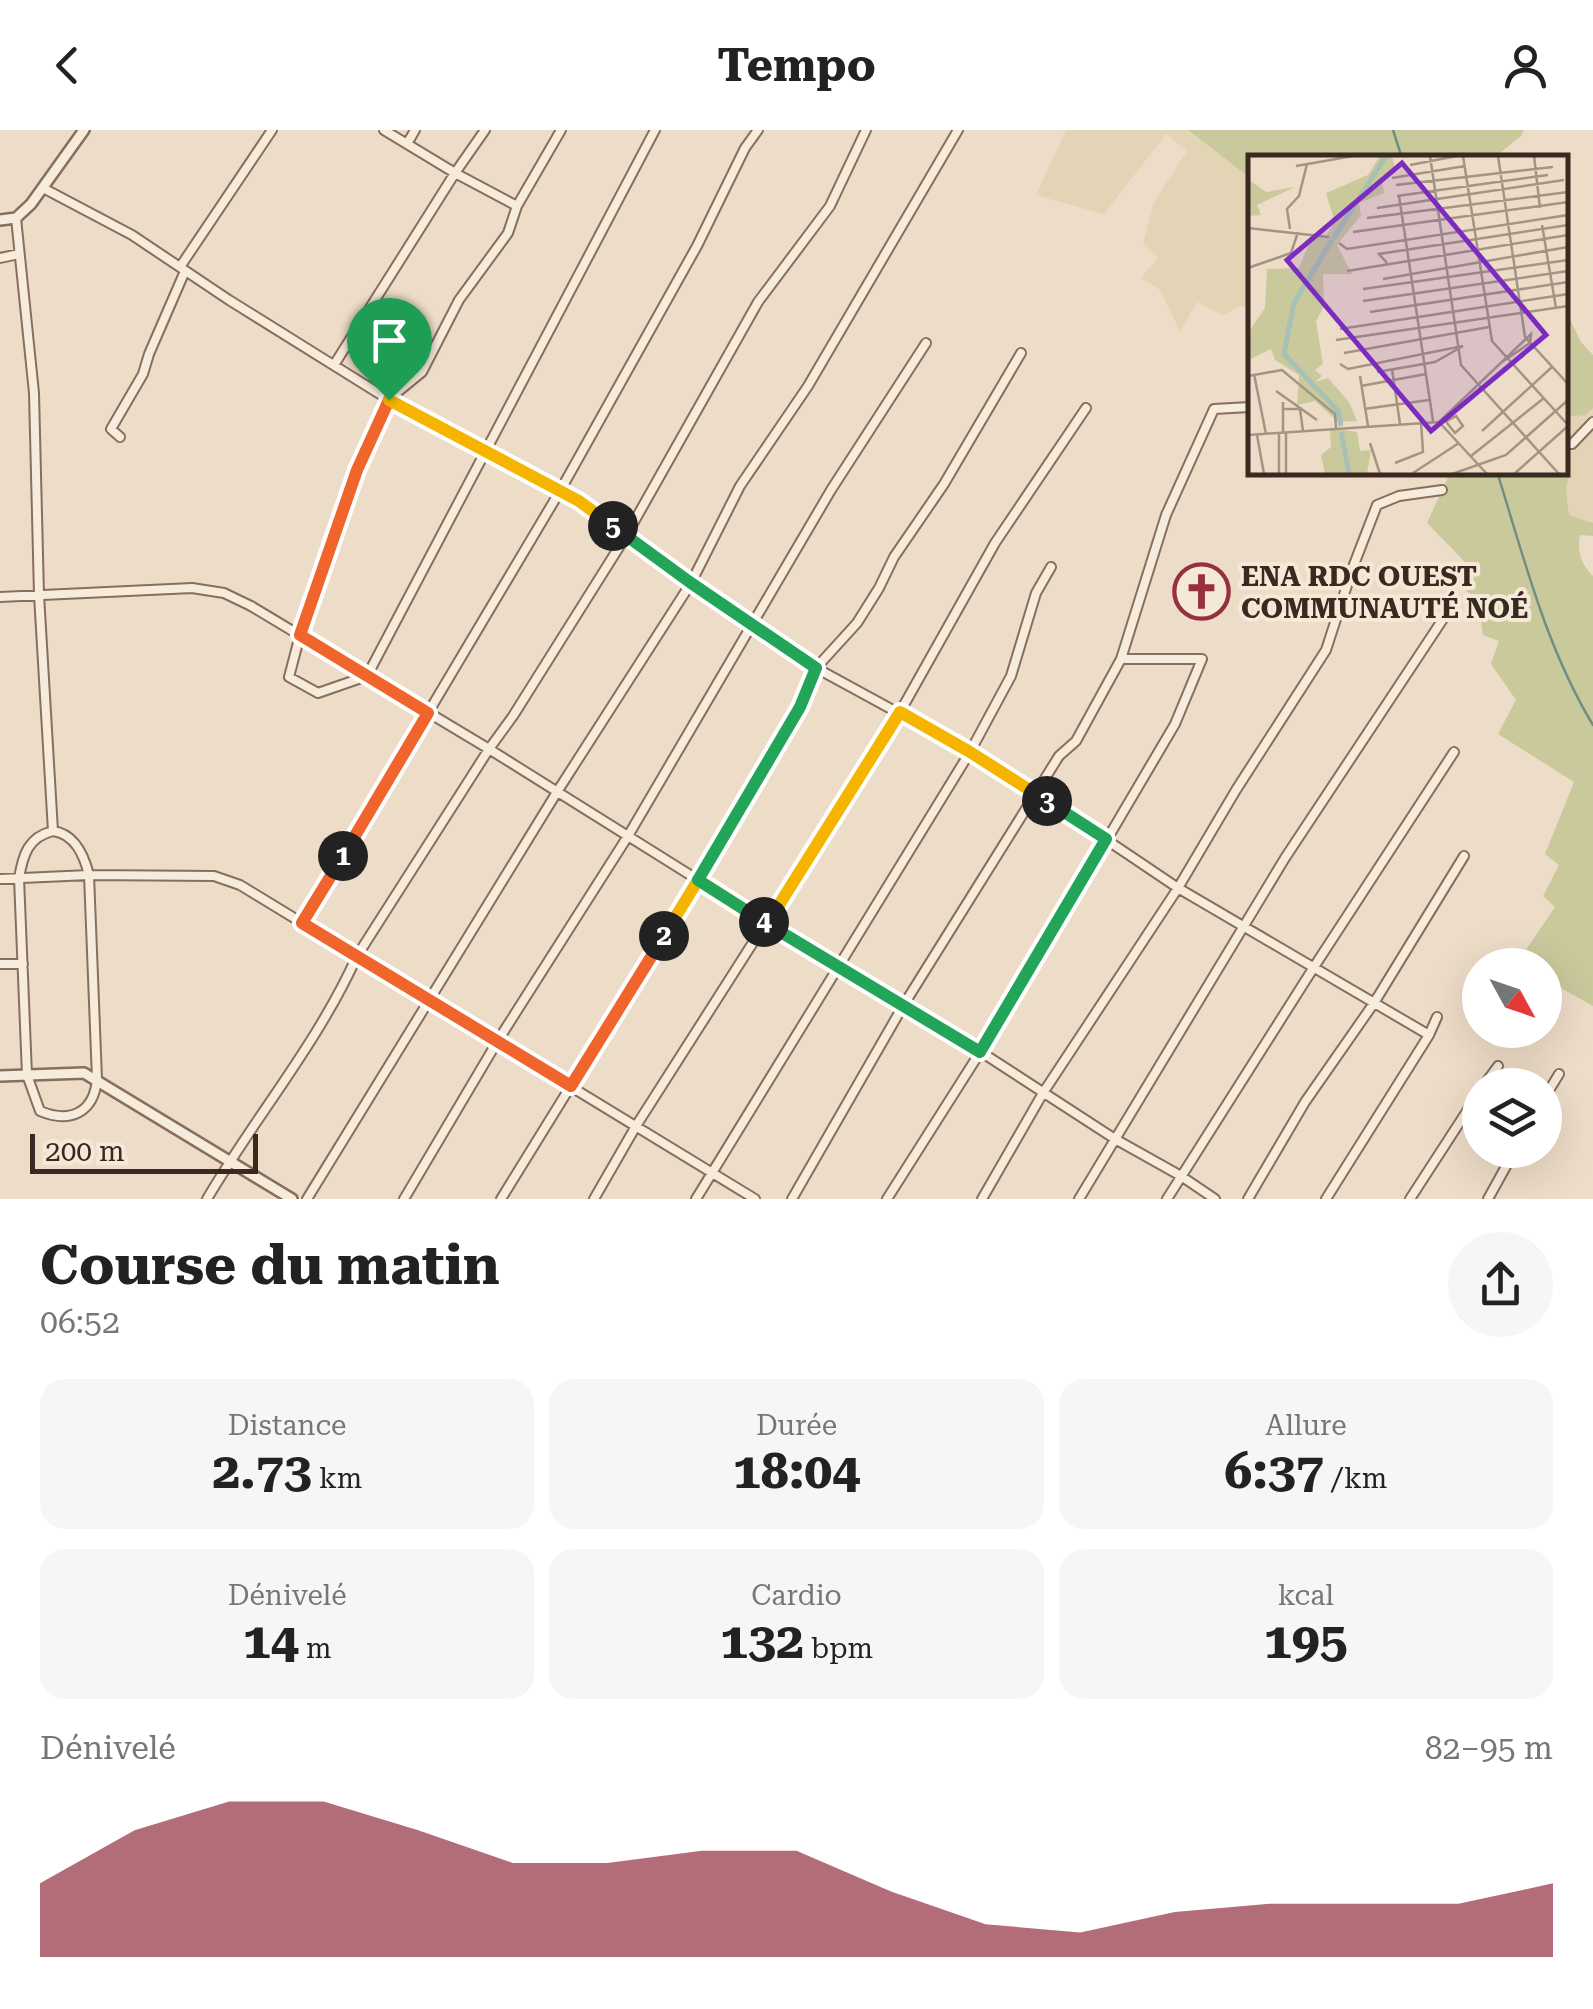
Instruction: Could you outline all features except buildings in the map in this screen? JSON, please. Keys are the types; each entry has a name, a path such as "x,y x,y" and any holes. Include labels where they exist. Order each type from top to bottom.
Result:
{"street":[{"path":"0,220 16,218 31,204 84,130"},
{"path":"260,130 264,142"},
{"path":"120,436 111,429 144,374 183,268 272,130"},
{"path":"384,130 518,206"},
{"path":"407,144 415,130"},
{"path":"334,365 485,130"},
{"path":"561,130 518,206 508,233 459,300 422,372 389,400 357,470 289,677 318,692 367,676 654,130"},
{"path":"302,923 560,491 698,246 745,148 758,130"},
{"path":"207,1199 346,982 357,956 626,536 758,302 830,206 866,130"},
{"path":"307,1199 556,792 691,583 740,486 808,386 958,130"},
{"path":"43,188 132,235 389,400 579,501 816,668 970,752 1178,888 1429,1035"},
{"path":"16,218 34,392 39,595 53,830"},
{"path":"0,258 19,254"},
{"path":"404,1199 628,836 831,490 926,343"},
{"path":"501,1199 698,880 800,707 816,668 857,622 1020,353"},
{"path":"792,1199 902,1006 1059,756 1076,741 1121,659 1166,515 1214,409 1248,406"},
{"path":"594,1199 636,1126 900,712 995,544 1086,408"},
{"path":"1568,444 1593,422"},
{"path":"982,1199 1043,1093 1178,888 1326,650 1377,505 1399,496 1442,490"},
{"path":"696,1199 970,752 1011,676 1036,593 1051,567"},
{"path":"0,597 192,588 224,593 251,606 1215,1199"},
{"path":"1078,1199 1284,858 1443,619"},
{"path":"887,1199 980,1052 1175,724 1202,659 1121,659"},
{"path":"1167,1199 1454,752"},
{"path":"53,830 71,839 84,855 89,875 96,1094 85,1109 72,1117 61,1116 40,1111 28,1075 19,878 30,842 53,830"},
{"path":"1248,1199 1305,1102 1374,1003 1464,856"},
{"path":"0,879 214,876 240,885 755,1199"},
{"path":"0,964 23,964"},
{"path":"1326,1199 1436,1018"},
{"path":"0,1076 84,1073 292,1199"},
{"path":"1410,1199 1462,1119"},
{"path":"1488,1199 1506,1168"}],"shaded area":[{"path":"1066,130 1188,130 1248,176 1248,311 1242,305 1223,315 1197,302 1180,331 1160,290 1141,278 1158,257 1143,244 1154,202 1187,151 1166,134 1104,214 1036,195"},
{"path":"1593,408 1593,523 1569,515 1566,489 1571,469 1568,417 1586,415"}],"green space":[{"path":"1188,130 1524,130 1497,155 1248,155 1248,176"},
{"path":"1568,315 1581,342 1593,355 1593,408 1586,415 1568,417"},
{"path":"1568,467 1571,468 1566,489 1569,515 1593,523 1593,536 1580,535 1579,547 1593,576 1593,1006 1562,989 1562,948 1527,948 1555,907 1543,896 1559,865 1545,854 1574,782 1498,734 1516,700 1491,664 1499,641 1483,635 1478,599 1455,583 1467,566 1427,523 1449,475 1568,475"}],"waterway":[{"path":"1393,130 1401,155"},
{"path":"1499,478 1550,636 1593,725"}],"place":[{"name":"ENA RDC OUEST COMMUNAUTÉ NOÉ","path":"1202,592"}],"route":[{"path":"389,400 357,470 300,635 428,713 302,923 571,1086 698,880 767,924 900,712 1106,839 980,1052 837,967 767,924 698,880 800,707 816,668 579,501 389,400"}]}
